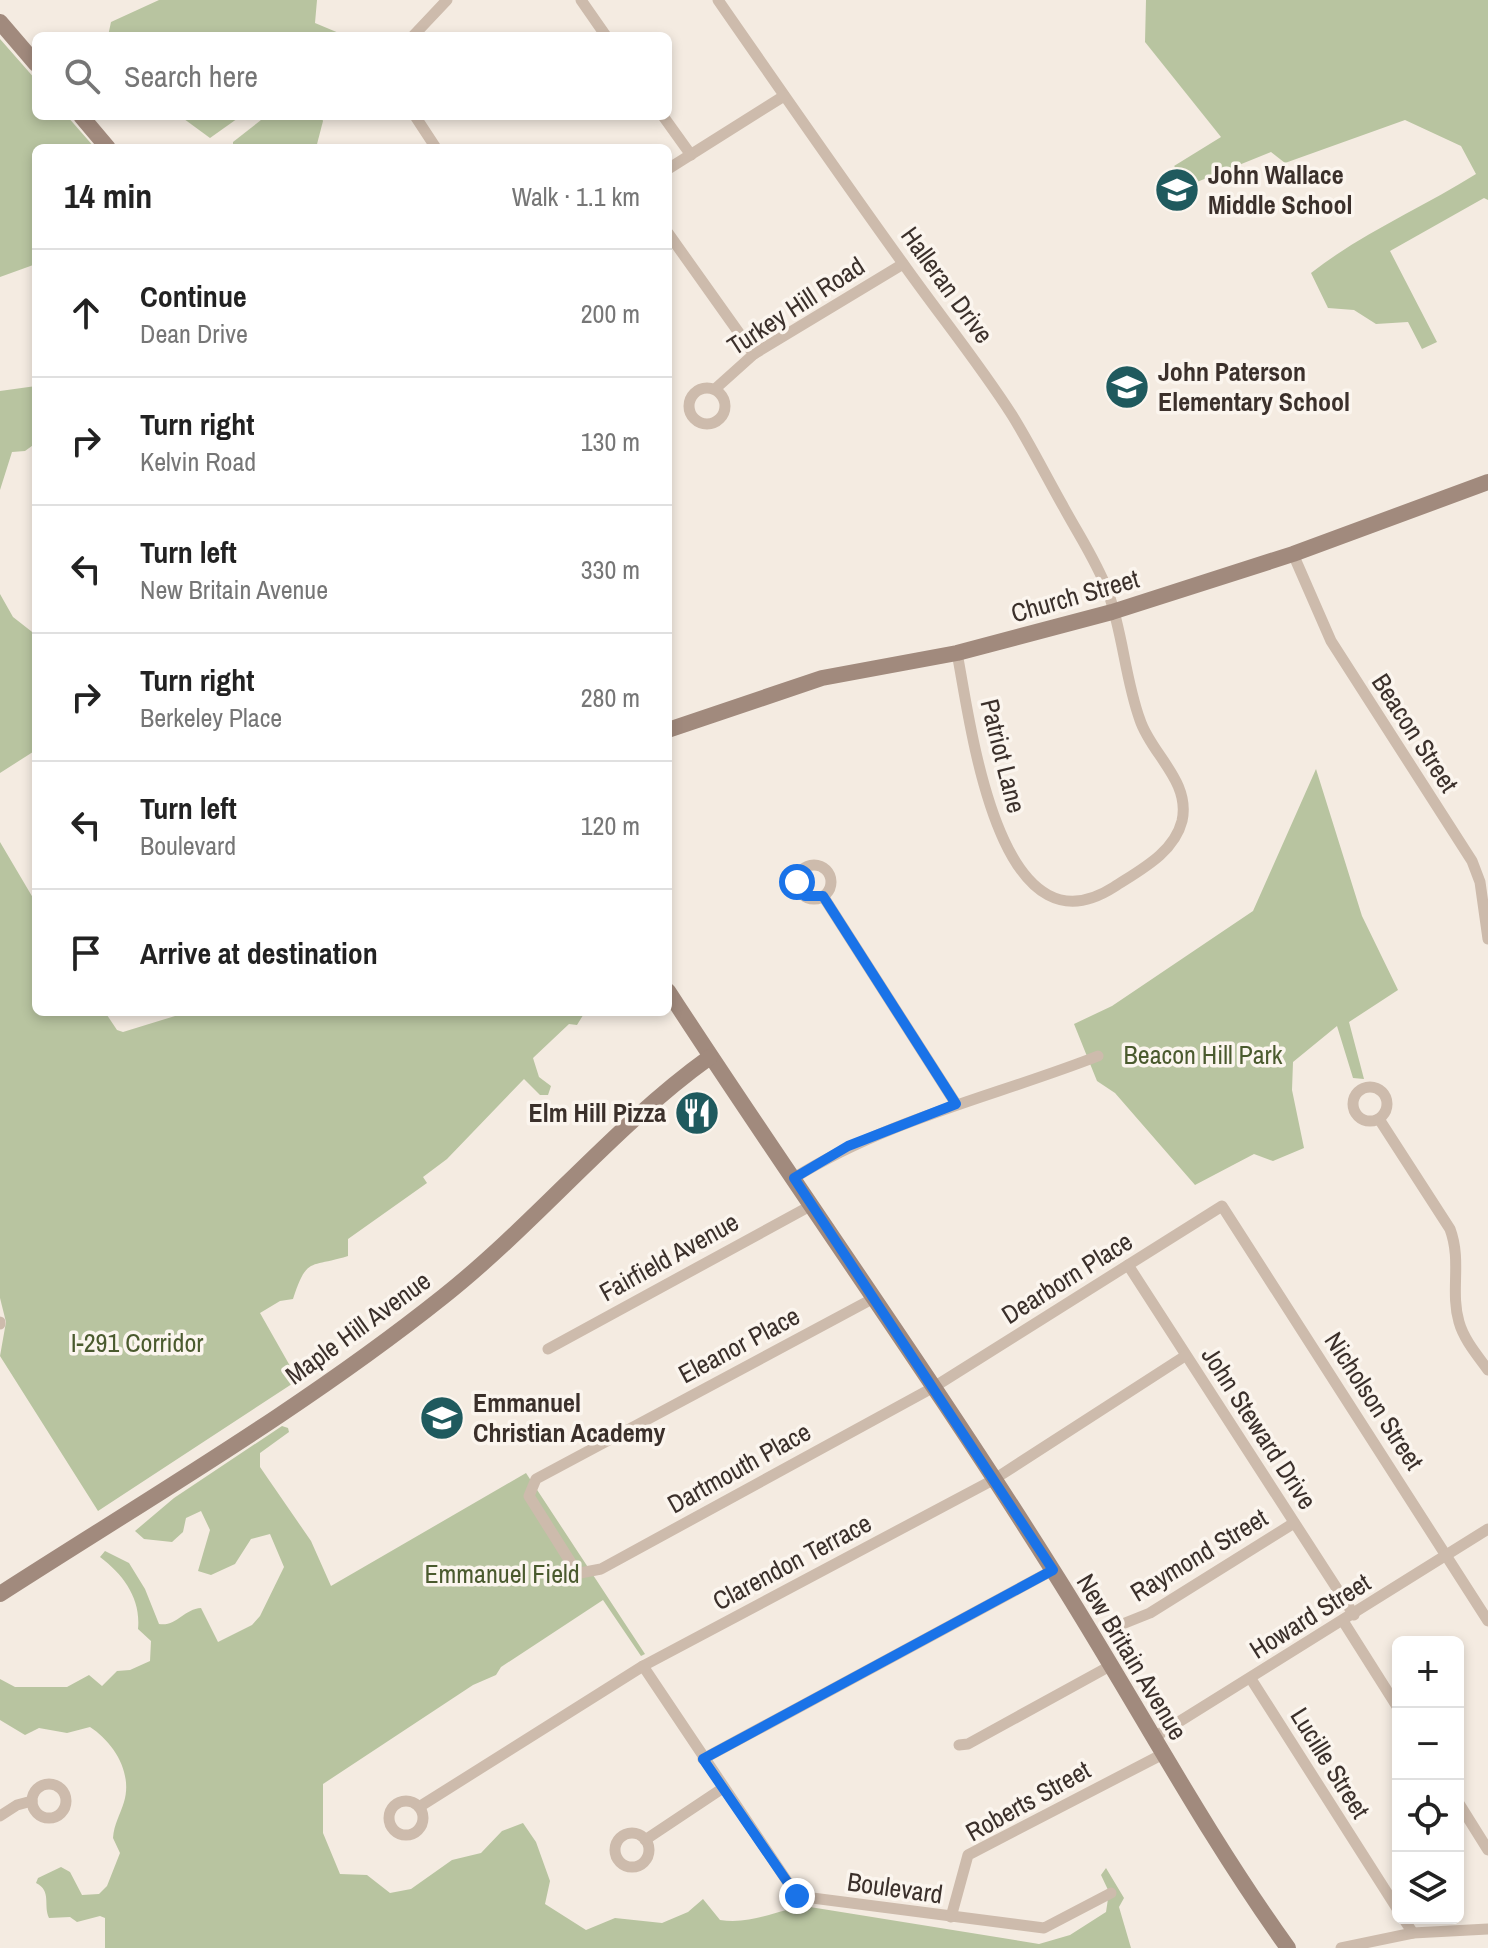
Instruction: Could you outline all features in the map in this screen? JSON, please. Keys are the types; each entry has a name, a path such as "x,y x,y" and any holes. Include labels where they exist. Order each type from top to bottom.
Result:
{"main road":[{"path":"0,22 32,59"},
{"path":"84,120 105,144"},
{"name":"Church Street","path":"672,729 822,678 957,653 1112,612 1293,554 1488,482"},
{"name":"New Britain Avenue","path":"672,997 1053,1570 1232,1869 1288,1948"},
{"name":"Maple Hill Avenue","path":"0,1594 294,1404 413,1320 500,1250 671,1088 710,1057"}],"street":[{"path":"417,32 447,0"},
{"path":"581,0 603,32"},
{"name":"Halleran Drive","path":"718,0 1013,416 1084,544 1108,593 1112,612"},
{"path":"672,167 784,96"},
{"path":"418,120 433,144"},
{"path":"666,120 691,155"},
{"path":"672,239 754,354"},
{"name":"Turkey Hill Road","path":"715,389 754,354 903,264"},
{"name":"Beacon Street","path":"1293,554 1331,641 1472,861 1480,882 1488,939"},
{"name":"Patriot Lane","path":"957,653 986,796 1011,856 1026,880 1047,893 1067,899 1090,898 1109,890 1163,854 1182,821 1183,807 1171,770 1140,723 1112,612"},
{"path":"823,896 956,1104"},
{"path":"794,1178 848,1146 956,1104 1098,1056"},
{"path":"1379,1119 1450,1229 1458,1249 1456,1301 1459,1323 1488,1370"},
{"name":"Fairfield Avenue","path":"548,1349 812,1205"},
{"name":"Dearborn Place","path":"934,1387 1222,1206"},
{"name":"Nicholson Street","path":"1222,1206 1488,1621"},
{"name":"John Steward Drive","path":"1128,1265 1294,1523 1392,1697"},
{"name":"Eleanor Place","path":"567,1558 529,1496 536,1479 874,1298"},
{"name":"Clarendon Terrace","path":"419,1807 643,1666 993,1480 1185,1356"},
{"name":"Dartmouth Place","path":"567,1558 580,1573 601,1569 934,1387"},
{"name":"Raymond Street","path":"1125,1623 1150,1613 1294,1523"},
{"name":"Howard Street","path":"1153,1738 1488,1529"},
{"path":"703,1759 1053,1570"},
{"name":"Boulevard","path":"643,1666 797,1896 1044,1928 1111,1893"},
{"path":"959,1745 968,1744 1025,1716 1110,1666"},
{"name":"Lucille Street","path":"1251,1679 1392,1901"},
{"name":"Roberts Street","path":"951,1917 968,1855 1163,1754"},
{"path":"645,1840 723,1788"},
{"path":"0,1816 17,1805 32,1801"},
{"path":"1464,1812 1488,1850"},
{"path":"1407,1924 1413,1933"},
{"path":"1341,1948 1413,1933 1488,1929"}],"green space":[{"path":"159,0 317,0 315,23 336,32 109,32 111,22"},
{"path":"1146,0 1488,0 1488,200 1484,198 1390,251 1437,342 1422,349 1408,322 1376,324 1354,310 1328,308 1311,273 1351,245 1476,174 1461,146 1405,120 1285,163 1271,152 1192,184 1174,166 1221,137 1145,42"},
{"path":"0,39 32,75 32,120 70,120 92,144 32,144 32,265 0,277"},
{"path":"185,120 235,120 210,138"},
{"path":"261,120 323,121 317,144 233,142"},
{"path":"32,387 32,446 25,451 12,452 0,490 0,391"},
{"path":"0,594 13,617 32,632 32,753 0,773"},
{"name":"Beacon Hill Park","path":"1316,769 1362,916 1398,990 1349,1022 1364,1079 1353,1078 1337,1026 1293,1062 1292,1090 1304,1148 1273,1161 1254,1154 1195,1185 1115,1093 1097,1081 1074,1024 1112,1006 1253,911"},
{"name":"I-291 Corridor","path":"0,842 32,896 32,1016 108,1016 117,1030 123,1032 175,1016 583,1016 577,1025 569,1024 533,1058 539,1077 551,1086 548,1095 540,1095 524,1079 447,1159 423,1177 427,1183 348,1239 348,1256 312,1266 302,1276 293,1299 280,1301 260,1313 298,1380 98,1511 0,1356 6,1322 0,1298"},
{"name":"Emmanuel Field","path":"282,1426 289,1432 260,1453 260,1467 311,1541 331,1586 526,1473 645,1654 641,1656 603,1600 501,1667 496,1675 473,1685 323,1784 323,1833 340,1874 367,1875 390,1893 411,1889 452,1860 481,1853 502,1831 523,1823 536,1842 550,1881 545,1904 586,1930 615,1918 662,1923 688,1912 703,1899 720,1920 745,1920 810,1907 1039,1944 1070,1935 1106,1912 1109,1892 1101,1875 1106,1868 1124,1898 1119,1907 1131,1948 105,1948 105,1918 100,1916 77,1922 70,1917 49,1918 46,1894 36,1883 38,1878 61,1867 70,1872 82,1895 99,1894 107,1886 120,1853 113,1838 124,1802 126,1780 113,1749 90,1727 67,1733 39,1728 25,1735 0,1720 0,1679 15,1687 67,1687 89,1675 102,1686 117,1671 130,1670 150,1661 151,1641 138,1629 134,1598 123,1580 100,1557 105,1551 129,1563 145,1589 159,1624 170,1623 201,1608 218,1642 252,1625 260,1616 284,1567 270,1534 251,1539 235,1564 211,1575 198,1571 210,1530 201,1511 186,1518 183,1532 172,1542 144,1539 135,1531 174,1498"}],"place":[{"name":"John Wallace Middle School","path":"1177,190"},
{"name":"John Paterson Elementary School","path":"1127,387"},
{"name":"Elm Hill Pizza","path":"697,1113"},
{"name":"Emmanuel Christian Academy","path":"442,1418"}],"route":[{"path":"797,882 800,892 810,899 823,896 956,1104 848,1146 794,1178 1053,1570 703,1759 797,1896"}]}
